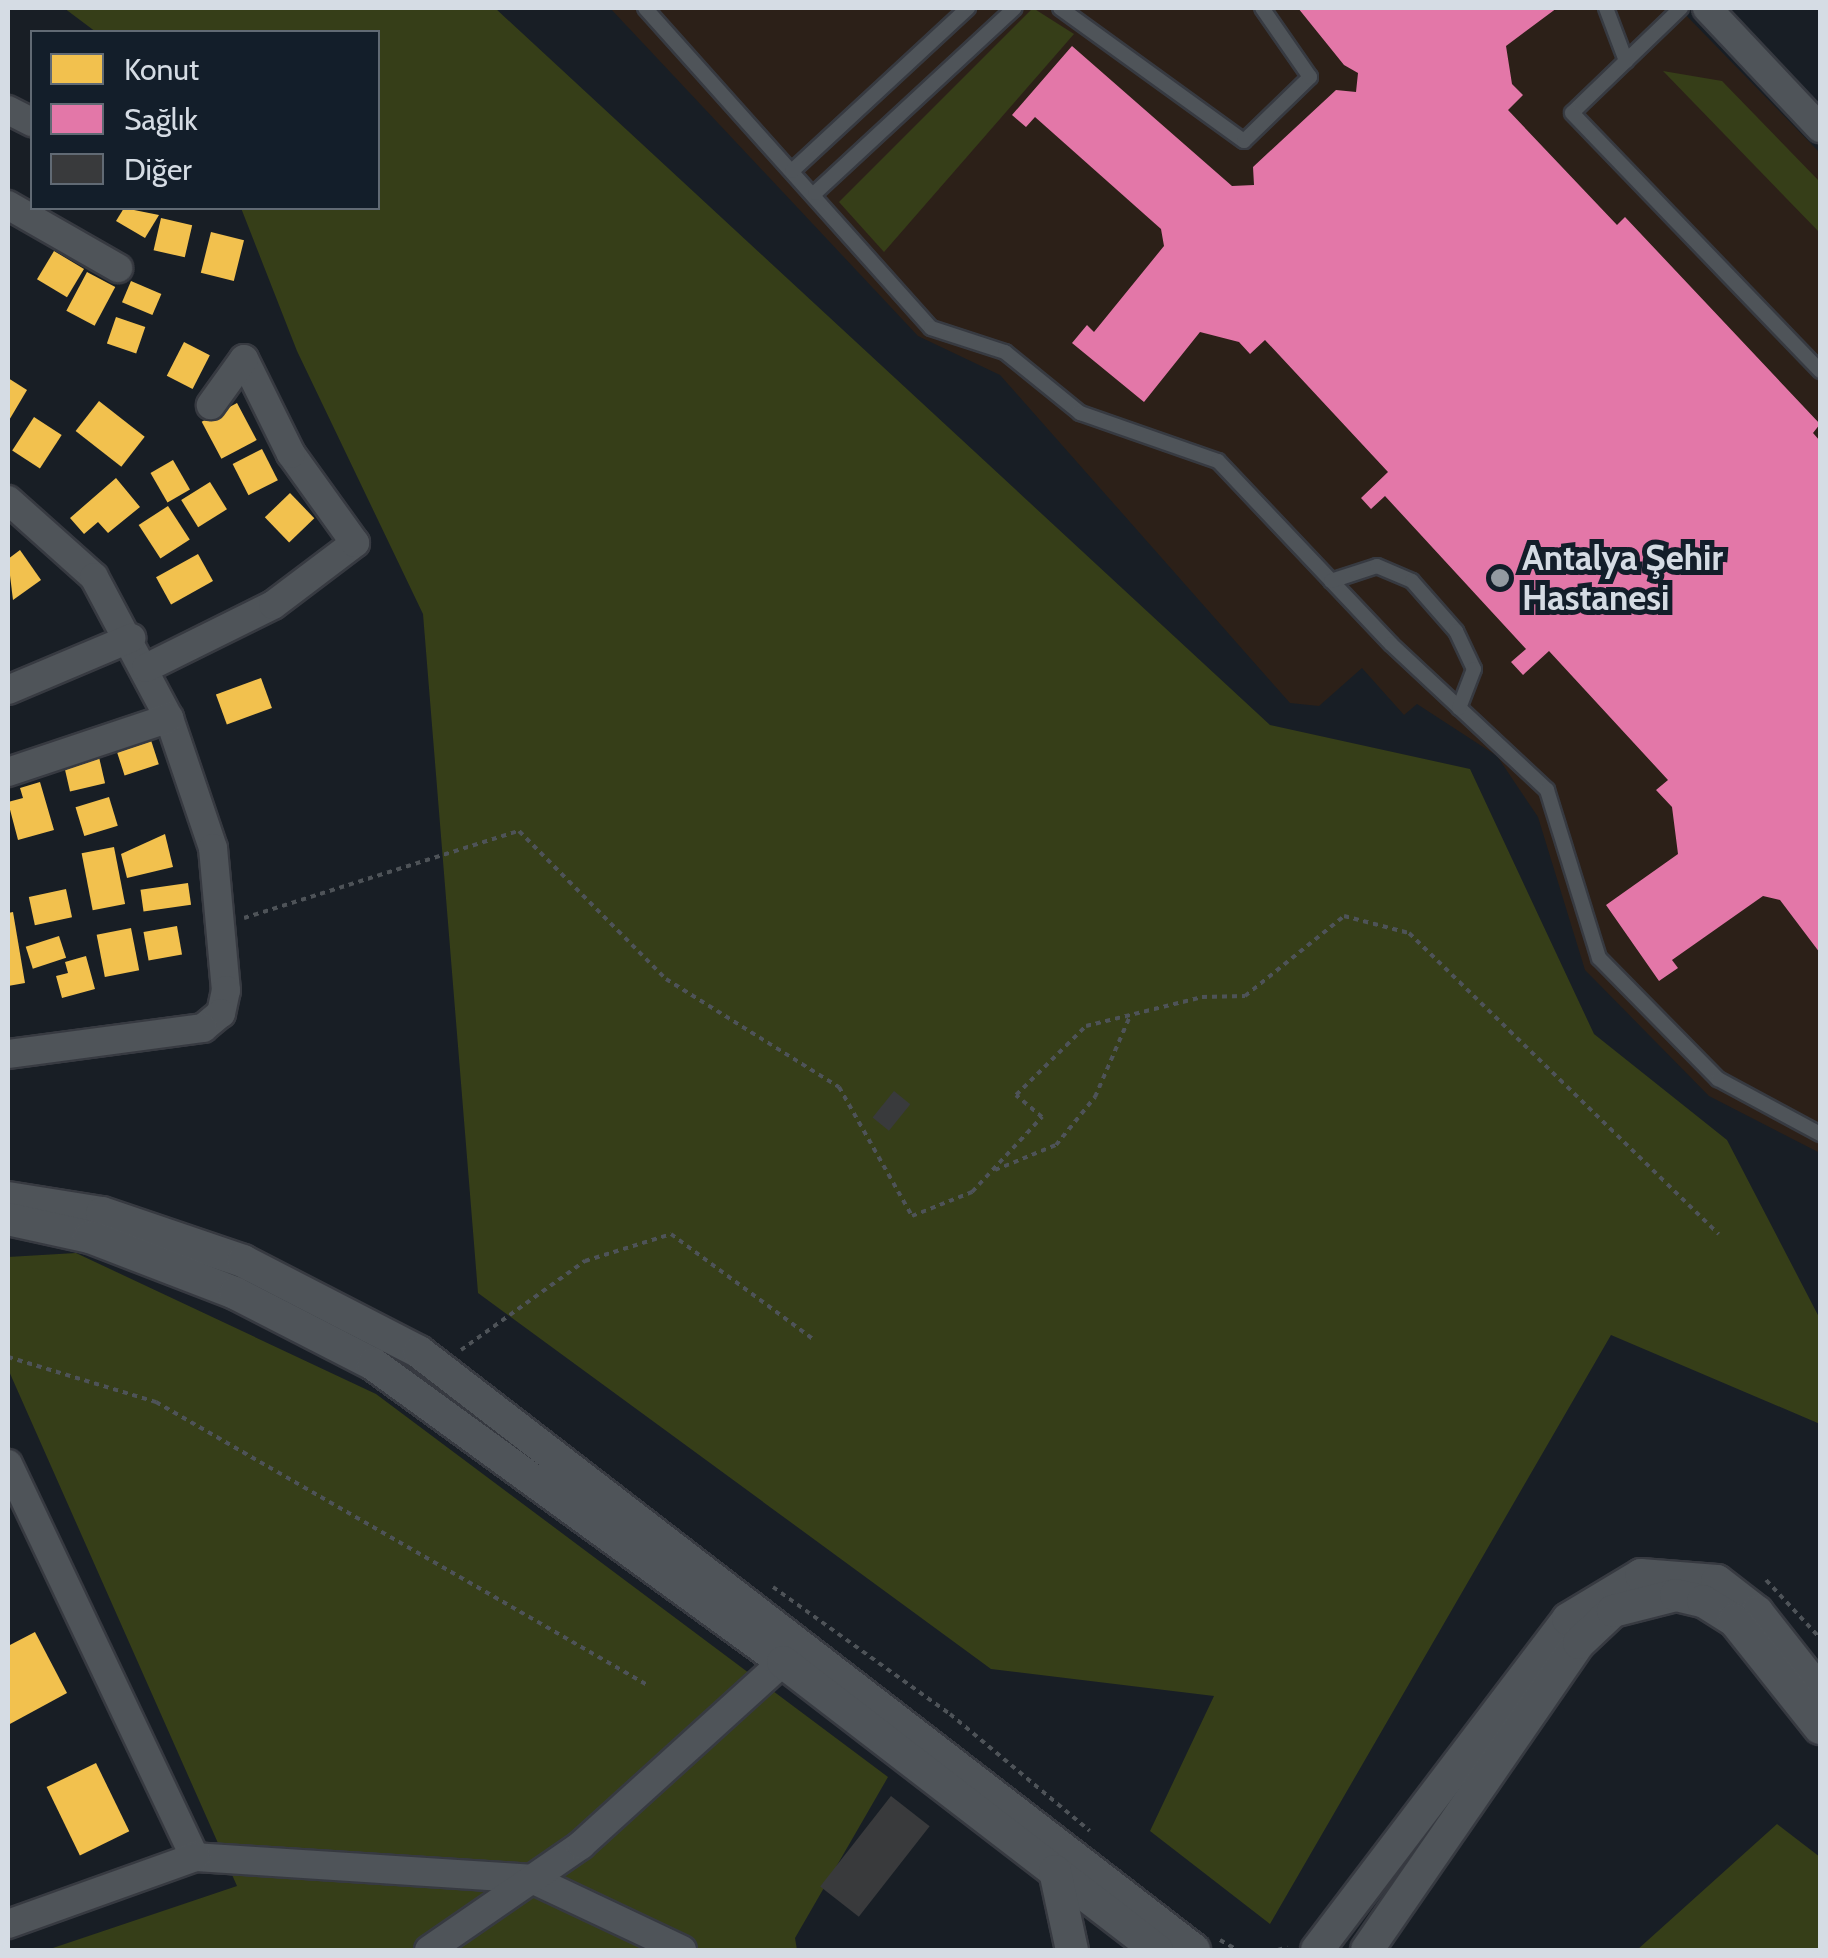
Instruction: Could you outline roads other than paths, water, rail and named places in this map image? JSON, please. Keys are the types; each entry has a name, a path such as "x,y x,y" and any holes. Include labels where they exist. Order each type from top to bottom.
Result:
{"street":[{"path":"1702,8 1820,128"},
{"path":"8,205 118,268"},
{"path":"146,668 273,605 355,543 291,454 244,359 211,405"},
{"path":"8,500 94,577 132,638 169,718 213,848 226,1002 213,1022 58,1052 8,1054"},
{"path":"8,690 132,638"},
{"path":"8,772 169,718"},
{"path":"8,1198 102,1213 242,1261 419,1352 1194,1950"},
{"path":"8,1219 90,1237 235,1293 372,1364 783,1662 1156,1950"},
{"path":"8,1464 195,1856"},
{"path":"1316,1950 1568,1619 1641,1575 1717,1581 1757,1612 1820,1692"},
{"path":"1367,1950 1579,1643 1613,1612 1646,1598 1704,1601 1734,1620 1820,1728"},
{"path":"429,1950 581,1845 783,1662"},
{"path":"8,1924 195,1856 532,1879 682,1950"},
{"path":"1056,1871 1072,1950"}],"lane":[{"path":"645,8 815,193 931,328 1005,352 1080,414 1218,461 1331,581 1548,790 1598,958 1718,1079 1820,1134"},
{"path":"792,171 968,8"},
{"path":"815,193 1016,8"},
{"path":"1060,8 1244,141 1310,77 1262,8"},
{"path":"1606,8 1626,61"},
{"path":"1702,8 1626,61 1572,113 1820,372"},
{"path":"1331,581 1377,566 1412,581 1456,630 1474,669 1459,708"}],"place":[{"name":"Antalya Şehir Hastanesi","path":"1500,578"}]}
